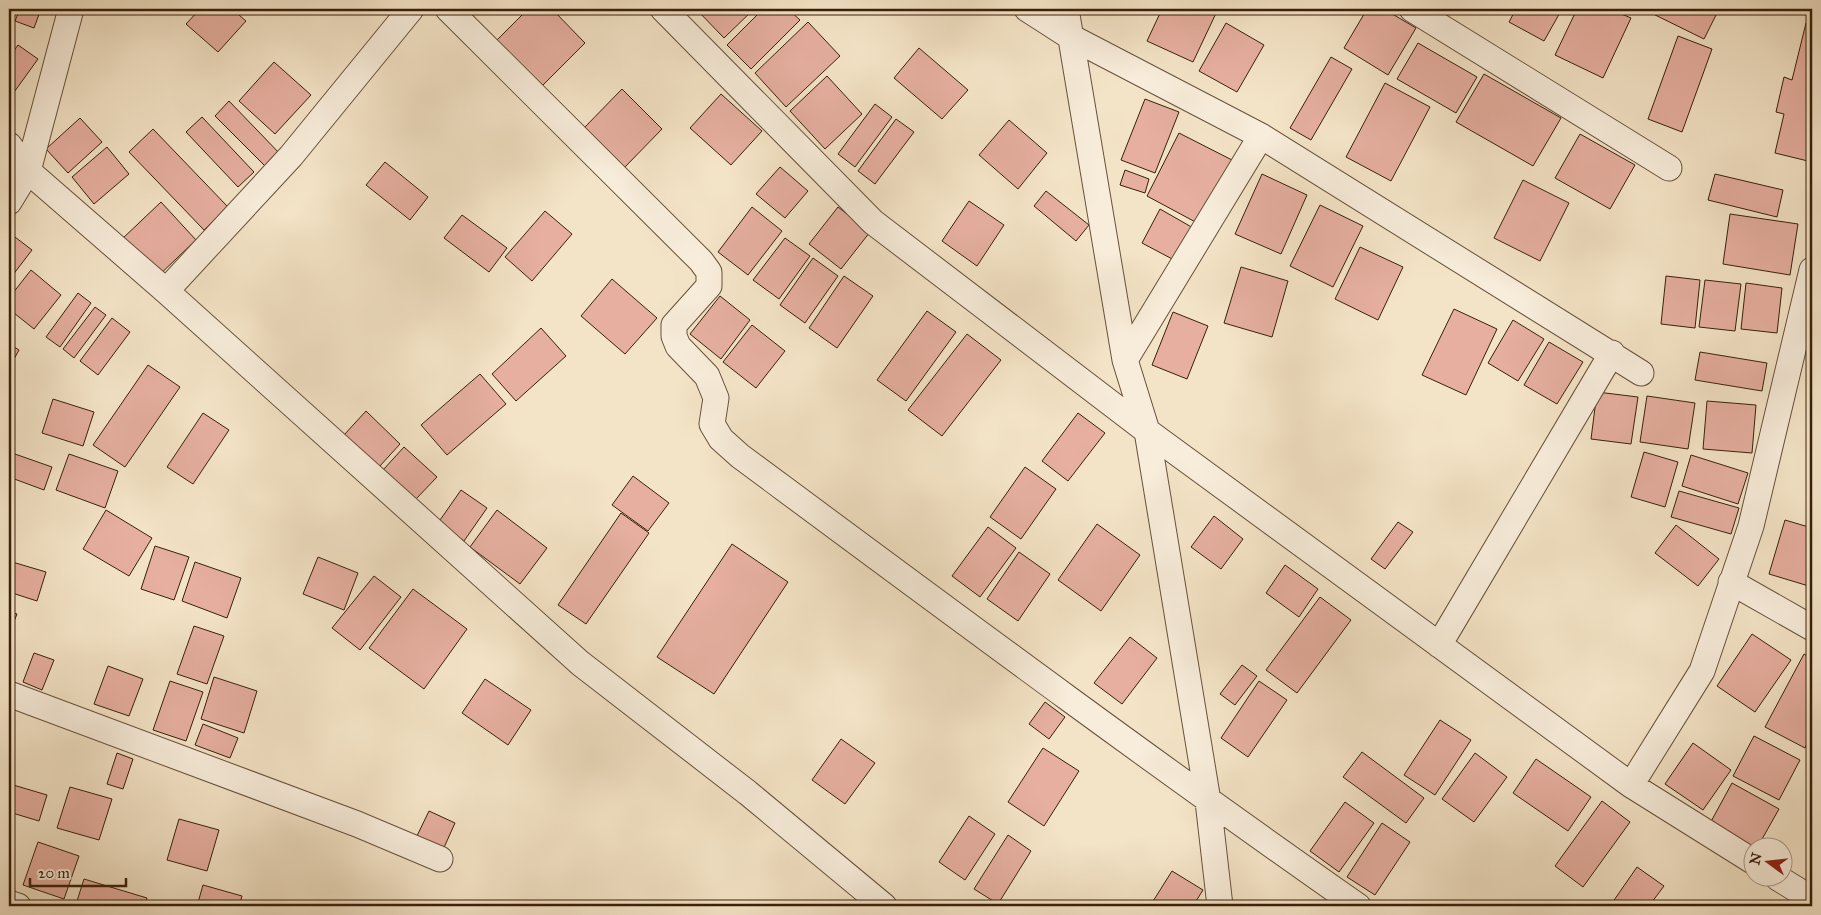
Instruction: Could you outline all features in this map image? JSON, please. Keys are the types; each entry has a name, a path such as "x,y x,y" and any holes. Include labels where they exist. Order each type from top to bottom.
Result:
{"street":[{"path":"9,202 28,171 71,9"},
{"path":"448,9 701,261 709,272 709,286 674,325 674,336 678,346 707,376 716,398 712,424 721,440 748,462 1208,801 1358,906"},
{"path":"663,9 873,222 1147,430 1631,785 1744,856"},
{"path":"1027,9 1069,36 1261,136 1612,352 1641,373"},
{"path":"1066,9 1069,36 1125,360 1147,430 1208,801 1220,906"},
{"path":"1412,9 1669,168"},
{"path":"166,291 291,156 406,10"},
{"path":"1125,360 1261,136"},
{"path":"9,145 28,171 166,291 580,663 748,793 884,906"},
{"path":"1631,785 1702,671 1751,526 1812,270"},
{"path":"1439,645 1612,352"},
{"path":"1731,582 1812,628"},
{"path":"9,694 357,824 440,859"},
{"path":"1794,888 1812,899"},
{"path":"9,903 18,906"}],"building":[{"path":"20,9 41,9 34,28 15,21"},
{"path":"200,9 232,9 246,21 218,52 186,24"},
{"path":"528,9 552,9 585,43 537,91 492,45"},
{"path":"696,9 754,9 724,38"},
{"path":"763,9 788,9 800,20 751,69 727,45"},
{"path":"1162,9 1218,9 1193,62 1147,41"},
{"path":"1367,9 1384,9 1416,28 1388,75 1344,48"},
{"path":"1516,9 1562,9 1544,41 1509,22"},
{"path":"1577,9 1610,9 1631,18 1603,78 1555,55"},
{"path":"1643,9 1719,9 1704,39"},
{"path":"808,22 840,56 786,107 755,73"},
{"path":"1226,23 1264,45 1237,92 1199,71"},
{"path":"1806,23 1812,25 1812,162 1775,153 1784,114 1776,112 1784,77 1792,80"},
{"path":"1678,36 1712,49 1682,132 1648,119"},
{"path":"1418,43 1477,77 1456,113 1397,79"},
{"path":"18,45 38,59 12,95 9,93 9,58"},
{"path":"919,48 968,90 942,119 894,78"},
{"path":"1331,57 1352,69 1311,140 1290,128"},
{"path":"274,62 311,95 275,134 239,101"},
{"path":"1484,74 1561,118 1533,166 1456,122"},
{"path":"827,76 862,114 825,149 790,111"},
{"path":"1385,83 1430,107 1391,181 1346,157"},
{"path":"622,89 662,129 624,168 584,128"},
{"path":"721,94 762,131 731,165 690,128"},
{"path":"1145,99 1179,112 1155,173 1121,160"},
{"path":"229,101 283,157 269,170 215,116"},
{"path":"875,104 892,117 855,167 838,154"},
{"path":"202,117 254,172 238,187 186,132"},
{"path":"80,118 102,142 68,173 46,149"},
{"path":"896,119 914,132 875,184 858,171"},
{"path":"1009,120 1047,153 1018,189 979,155"},
{"path":"153,129 228,207 204,230 129,152"},
{"path":"1179,133 1234,161 1201,225 1147,196"},
{"path":"1580,134 1635,165 1610,209 1555,178"},
{"path":"107,147 129,174 94,204 72,177"},
{"path":"385,162 428,197 410,220 366,185"},
{"path":"780,167 808,191 785,218 756,194"},
{"path":"1125,170 1149,179 1145,193 1120,185"},
{"path":"1262,174 1307,195 1281,254 1235,234"},
{"path":"1715,174 1783,190 1777,217 1708,200"},
{"path":"1523,180 1569,203 1540,261 1494,238"},
{"path":"1046,191 1089,225 1076,241 1034,206"},
{"path":"969,201 1004,225 977,266 942,241"},
{"path":"161,202 196,240 156,278 121,240"},
{"path":"1320,205 1363,226 1333,287 1290,266"},
{"path":"752,207 782,231 748,275 718,252"},
{"path":"838,207 870,232 841,269 809,244"},
{"path":"1160,209 1195,229 1176,261 1142,243"},
{"path":"545,211 572,234 532,281 505,257"},
{"path":"1730,214 1798,224 1790,275 1723,264"},
{"path":"462,215 507,248 489,272 444,238"},
{"path":"11,234 32,250 9,280 9,236"},
{"path":"785,238 810,256 779,299 753,280"},
{"path":"1360,247 1403,267 1378,320 1335,299"},
{"path":"813,258 838,276 805,323 780,305"},
{"path":"1241,267 1288,281 1272,337 1224,323"},
{"path":"31,270 61,295 34,329 9,309 9,298"},
{"path":"844,276 873,296 837,348 809,328"},
{"path":"1666,276 1700,280 1695,328 1661,324"},
{"path":"612,279 657,318 625,354 581,316"},
{"path":"1705,280 1741,284 1735,331 1699,327"},
{"path":"1746,283 1782,288 1777,333 1741,329"},
{"path":"78,293 91,303 60,347 46,337"},
{"path":"720,296 750,320 721,359 690,334"},
{"path":"95,307 106,315 74,358 63,349"},
{"path":"1454,309 1497,329 1466,395 1422,375"},
{"path":"927,311 956,332 906,401 877,380"},
{"path":"1173,312 1208,326 1187,379 1152,365"},
{"path":"112,318 130,332 98,375 80,361"},
{"path":"1513,320 1544,339 1518,381 1488,363"},
{"path":"752,325 785,351 756,388 723,362"},
{"path":"541,328 566,356 516,401 492,374"},
{"path":"967,334 1001,360 942,436 908,410"},
{"path":"1549,342 1583,362 1557,404 1524,385"},
{"path":"9,344 19,350 9,368"},
{"path":"1700,352 1767,363 1762,391 1695,380"},
{"path":"148,365 180,387 125,467 93,445"},
{"path":"480,374 506,404 447,455 421,425"},
{"path":"1597,392 1638,397 1631,444 1591,439"},
{"path":"1647,396 1695,403 1688,449 1640,442"},
{"path":"53,399 94,412 83,446 42,433"},
{"path":"1707,401 1756,405 1752,453 1703,449"},
{"path":"366,411 400,444 379,467 344,435"},
{"path":"203,413 229,430 193,484 167,467"},
{"path":"1078,413 1105,433 1068,481 1042,461"},
{"path":"404,447 437,477 415,500 383,470"},
{"path":"1644,452 1678,462 1665,507 1631,497"},
{"path":"12,453 52,467 44,490 9,477 9,463"},
{"path":"69,454 118,471 105,508 56,490"},
{"path":"1691,455 1748,473 1738,504 1682,486"},
{"path":"1025,467 1056,489 1021,539 990,517"},
{"path":"633,476 669,503 648,531 612,505"},
{"path":"461,490 487,508 464,541 438,523"},
{"path":"1679,491 1739,508 1731,534 1671,517"},
{"path":"106,510 152,538 129,576 83,549"},
{"path":"497,510 547,548 520,584 470,547"},
{"path":"621,513 649,533 586,624 558,605"},
{"path":"1214,516 1243,539 1221,569 1191,547"},
{"path":"1785,520 1812,528 1812,587 1769,574"},
{"path":"1398,522 1413,532 1385,569 1371,559"},
{"path":"1097,524 1140,555 1101,611 1058,580"},
{"path":"1676,525 1719,559 1698,586 1655,553"},
{"path":"988,527 1016,548 980,597 952,576"},
{"path":"732,544 788,582 714,694 657,657"},
{"path":"155,546 189,557 174,600 141,589"},
{"path":"1019,552 1050,574 1018,621 987,599"},
{"path":"318,557 358,573 344,610 303,594"},
{"path":"9,561 46,572 37,601 9,592"},
{"path":"195,562 241,578 227,618 182,601"},
{"path":"1285,565 1318,589 1299,617 1266,593"},
{"path":"374,576 401,597 360,650 332,628"},
{"path":"413,589 467,629 424,689 369,648"},
{"path":"1320,597 1351,620 1297,693 1266,670"},
{"path":"9,611 17,614 9,634"},
{"path":"194,626 224,636 207,684 177,674"},
{"path":"1752,634 1791,660 1755,712 1717,686"},
{"path":"1130,637 1157,658 1122,704 1094,683"},
{"path":"34,653 54,660 42,690 23,682"},
{"path":"1804,654 1812,659 1812,733 1805,748 1765,727"},
{"path":"1242,665 1257,676 1235,705 1220,694"},
{"path":"108,666 143,679 129,716 94,704"},
{"path":"214,677 257,691 244,733 201,719"},
{"path":"485,679 531,710 508,745 462,713"},
{"path":"170,681 203,692 186,741 153,730"},
{"path":"1259,681 1287,700 1248,757 1221,738"},
{"path":"1045,702 1065,717 1049,739 1029,724"},
{"path":"1440,720 1471,740 1435,795 1404,775"},
{"path":"203,724 238,738 230,758 195,745"},
{"path":"1754,736 1800,760 1779,800 1733,776"},
{"path":"841,739 875,763 845,804 812,780"},
{"path":"1693,743 1731,770 1703,810 1665,784"},
{"path":"1043,748 1079,771 1044,826 1008,802"},
{"path":"1362,752 1424,798 1406,823 1343,777"},
{"path":"117,753 133,759 123,789 107,784"},
{"path":"1475,753 1507,777 1474,822 1442,799"},
{"path":"1536,759 1591,797 1568,831 1513,793"},
{"path":"1732,783 1779,809 1763,838 1744,838 1744,842 1708,827"},
{"path":"10,784 47,795 39,821 9,812"},
{"path":"70,787 112,799 99,840 57,828"},
{"path":"1602,801 1630,822 1583,887 1555,866"},
{"path":"1345,802 1374,823 1339,872 1310,851"},
{"path":"429,811 455,823 442,852 415,840"},
{"path":"969,816 995,834 965,880 939,862"},
{"path":"179,819 219,830 207,871 167,860"},
{"path":"1382,823 1410,842 1375,895 1347,877"},
{"path":"1008,835 1031,851 998,904 974,889"},
{"path":"38,842 79,856 64,899 23,885"},
{"path":"1637,867 1664,886 1649,906 1610,906"},
{"path":"1172,871 1203,890 1193,906 1150,906"},
{"path":"84,879 147,898 145,906 94,906 77,901"},
{"path":"203,885 242,896 239,906 197,906"}]}
